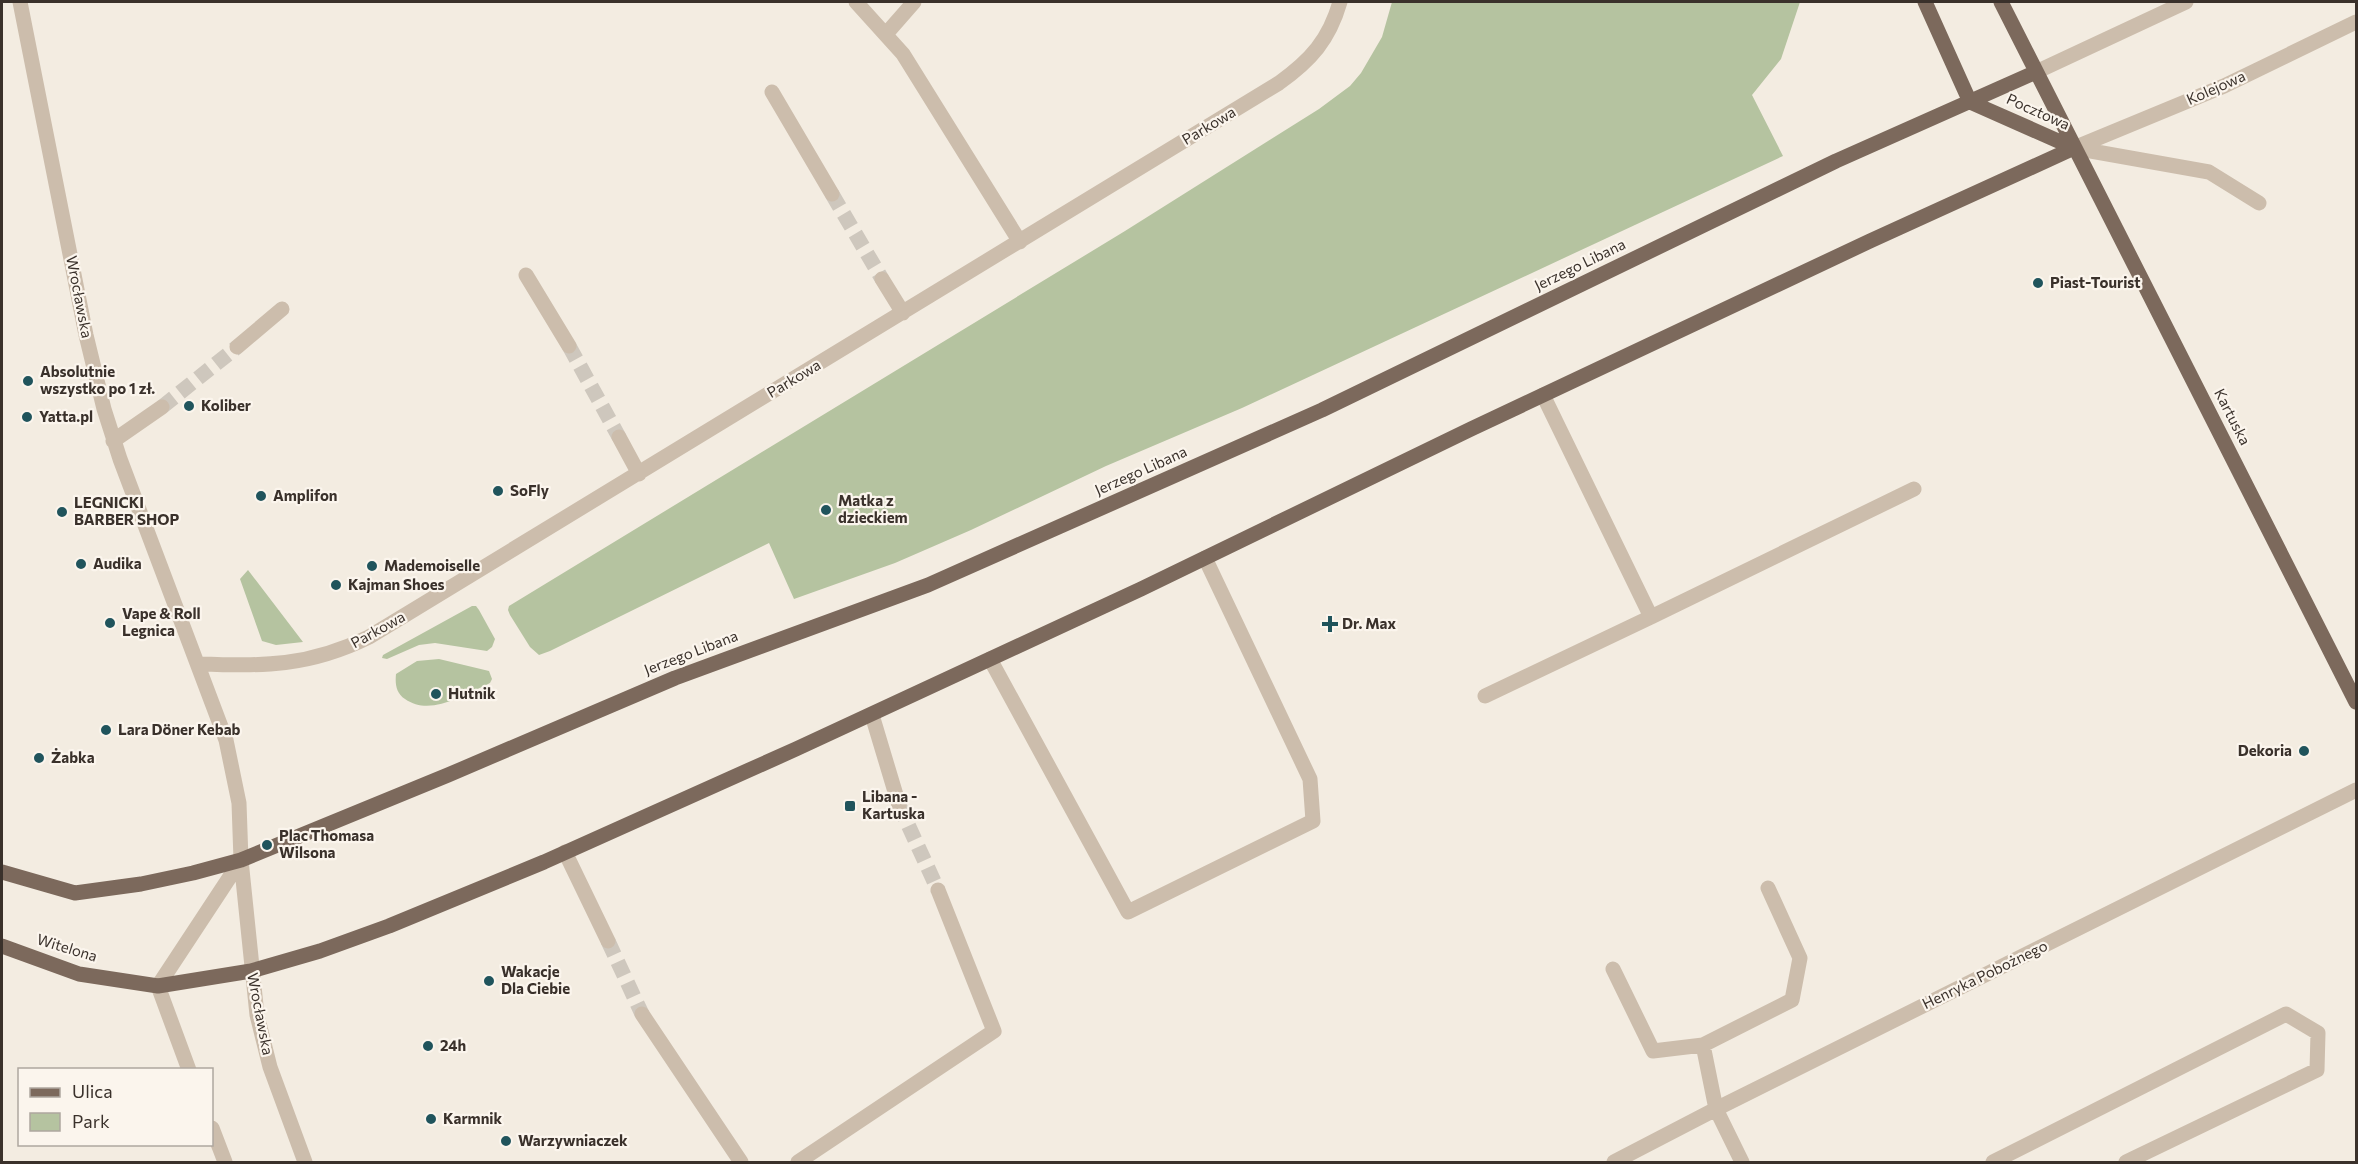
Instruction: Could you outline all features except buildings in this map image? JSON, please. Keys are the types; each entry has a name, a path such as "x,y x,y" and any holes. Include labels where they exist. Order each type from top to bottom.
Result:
{"main road":[{"path":"1925,2 1970,102"},
{"name":"Pocztowa","path":"2001,2 2074,148"},
{"name":"Jerzego Libana","path":"2,872 75,893 141,884 241,860 675,678 928,585 1322,410 1836,162 2036,72"},
{"name":"Pocztowa","path":"1970,102 2074,148"},
{"path":"251,971 320,951 447,903 872,715 1870,241 2074,148"},
{"name":"Kartuska","path":"2074,148 2356,702"},
{"name":"Witelona","path":"2,946 79,974 158,986 251,971"}],"street":[{"name":"Wrocławska","path":"20,2 92,362 113,441 224,731 239,803 241,860 257,1015 270,1067 305,1162"},
{"path":"856,2 903,54 1020,242"},
{"path":"886,34 914,2"},
{"name":"Parkowa","path":"198,664 273,665 317,657 351,646 639,474 1271,89 1303,66 1320,46 1334,21 1340,2"},
{"path":"2036,72 2186,2"},
{"name":"Kolejowa","path":"2074,148 2224,86 2356,22"},
{"path":"772,92 832,194"},
{"path":"2074,148 2209,172 2259,203"},
{"path":"526,275 569,346"},
{"path":"882,279 903,313"},
{"path":"237,347 282,309"},
{"path":"1544,395 1651,617"},
{"path":"113,441 162,407"},
{"path":"619,436 639,474"},
{"path":"1485,696 1914,489"},
{"path":"990,659 1128,912 1313,821 1310,778 1205,558"},
{"path":"872,715 899,805"},
{"name":"Henryka Pobożnego","path":"1614,1162 1716,1108 2356,790"},
{"path":"565,852 608,941"},
{"path":"188,1068 158,986 241,860"},
{"path":"1612,969 1653,1051 1703,1045 1792,1000 1800,958 1767,888"},
{"path":"798,1162 994,1031 938,890"},
{"path":"642,1014 741,1162"},
{"path":"1993,1162 2286,1014 2318,1033 2317,1070 2126,1162"},
{"path":"1703,1045 1716,1108 1742,1162"},
{"path":"213,1131 225,1162"}],"green space":[{"path":"1392,2 1800,2 1781,59 1752,95 1783,156 1242,408 1106,466 895,563 794,599 769,543 550,651 539,655 530,647 510,615 509,606 1125,231 1319,109 1350,86 1361,73 1382,37"},
{"path":"248,570 303,642 276,645 262,641 240,579"},
{"path":"472,606 476,606 479,610 495,639 492,647 487,651 435,643 419,645 387,659 382,658 383,655"},
{"path":"439,659 489,671 492,679 490,683 445,703 424,706 414,704 402,697 397,688 396,674 417,661"}],"tunnel":[{"path":"832,194 882,279"},
{"path":"569,346 619,437"},
{"path":"162,407 237,347"},
{"path":"899,805 938,890"},
{"path":"608,941 642,1014"}],"place":[{"name":"Piast-Tourist","path":"2038,283"},
{"name":"Absolutnie wszystko po 1 zł.","path":"28,381"},
{"name":"Koliber","path":"189,406"},
{"name":"Yatta.pl","path":"27,417"},
{"name":"SoFly","path":"498,491"},
{"name":"Amplifon","path":"261,496"},
{"name":"Matka z dzieckiem","path":"826,510"},
{"name":"LEGNICKI BARBER SHOP","path":"62,512"},
{"name":"Audika","path":"81,564"},
{"name":"Mademoiselle","path":"372,566"},
{"name":"Kajman Shoes","path":"336,585"},
{"name":"Vape & Roll Legnica","path":"110,623"},
{"name":"Dr. Max","path":"1330,624"},
{"name":"Hutnik","path":"436,694"},
{"name":"Lara Döner Kebab","path":"106,730"},
{"name":"Dekoria","path":"2304,751"},
{"name":"Żabka","path":"39,758"},
{"name":"Libana - Kartuska","path":"850,806"},
{"name":"Plac Thomasa Wilsona","path":"267,845"},
{"name":"Wakacje Dla Ciebie","path":"489,981"},
{"name":"24h","path":"428,1046"},
{"name":"Karmnik","path":"431,1119"},
{"name":"Warzywniaczek","path":"506,1141"}]}
